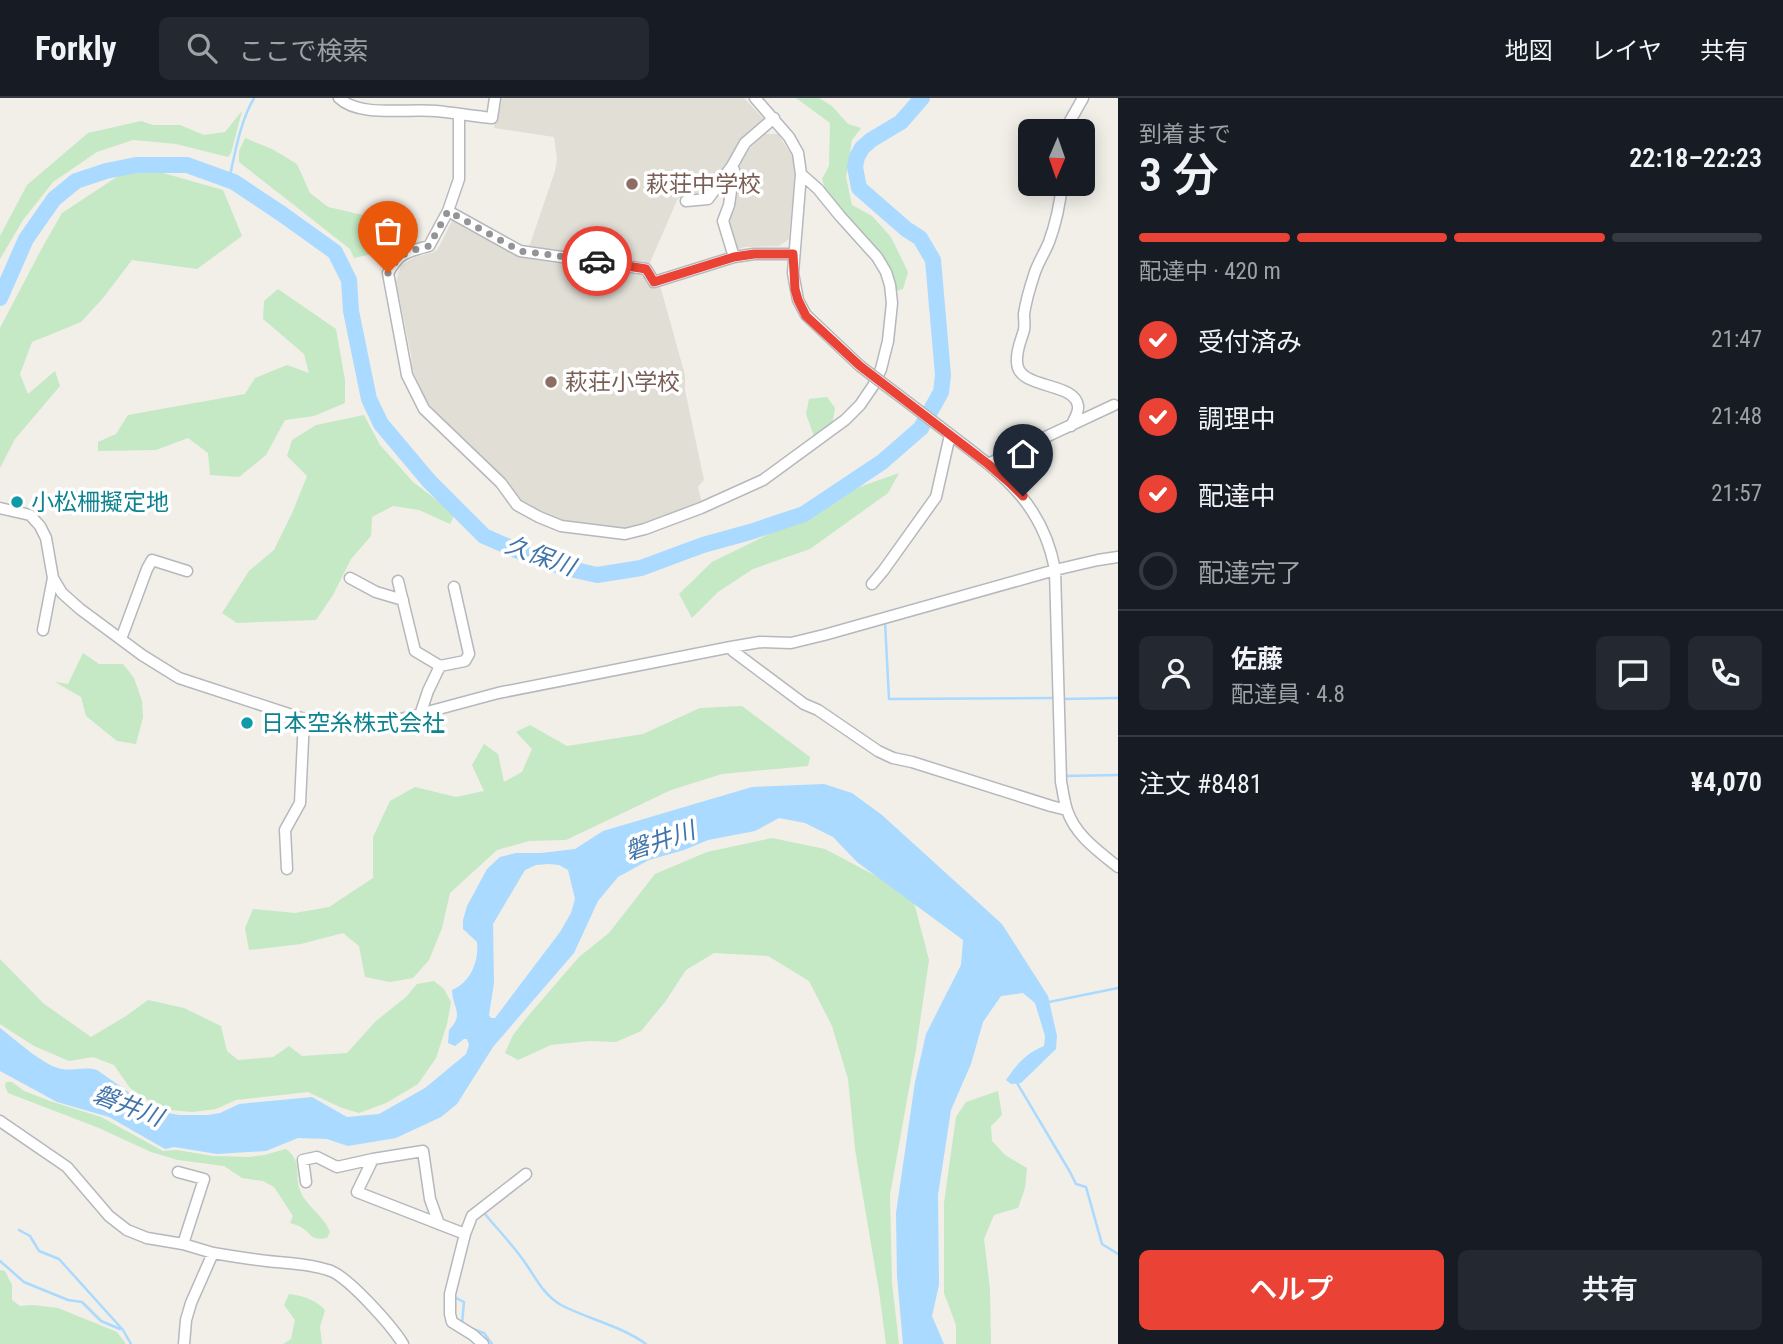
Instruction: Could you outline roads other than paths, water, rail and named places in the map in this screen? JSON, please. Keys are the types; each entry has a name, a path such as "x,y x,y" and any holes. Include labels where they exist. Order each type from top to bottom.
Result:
{"street":[{"path":"339,98 346,104 365,109 434,110 492,118 495,98"},
{"path":"755,98 789,137 797,153 801,174 793,254 795,289 806,316 860,366 1010,483 1023,496 1033,512 1052,552 1055,570 1061,782 1073,824 1088,843 1118,867"},
{"path":"1071,119 1083,98"},
{"path":"459,114 460,179 448,211 429,246 404,253 388,273 407,374 424,409 501,483 517,505 562,526 625,534 701,508 763,480 845,420 873,386 881,369 888,341 892,303 886,272 877,257 818,189 801,174"},
{"path":"686,201 708,200 745,142 774,118"},
{"path":"732,166 734,170 729,205 723,221 734,257"},
{"path":"1061,196 1059,211 1035,271 1024,313 1017,366 1024,377 1058,388 1075,399 1078,405 1077,413 1071,426"},
{"path":"448,211 520,251 646,269 654,282 734,257 793,254"},
{"path":"988,464 1114,405"},
{"path":"872,584 936,497 950,435"},
{"path":"0,508 30,515 46,538 53,578 43,630"},
{"path":"53,578 62,593 80,609 179,678 304,719 348,725 379,724 498,693 731,647 760,642 791,643 1055,570 1118,557"},
{"path":"121,639 152,559 187,571"},
{"path":"349,578 376,592 403,600"},
{"path":"398,581 415,651 440,666 465,661 470,654 454,587"},
{"path":"731,647 794,696 877,751 1067,810"},
{"path":"420,715 440,666"},
{"path":"287,869 285,830 300,803 304,719"},
{"path":"0,1121 67,1167 109,1216 127,1230 147,1238 184,1244 213,1253 332,1272 350,1285 394,1330 402,1344"},
{"path":"306,1182 303,1160 317,1157 337,1167 373,1158 423,1151 430,1199 439,1224"},
{"path":"373,1158 357,1192 465,1234"},
{"path":"178,1171 204,1179 184,1244"},
{"path":"483,1344 452,1322 450,1314 450,1294 465,1234 476,1212 526,1174"},
{"path":"184,1344 191,1303 213,1253"}],"water":[{"name":"磐井川","path":"824,784 852,793 882,815 1002,924 1048,996 1057,1036 1056,1049 1021,1083 1011,1084 1006,1080 1022,1060 1044,1046 1045,1036 1035,1003 1023,993 1001,996 983,1022 971,1064 951,1110 938,1195 939,1285 932,1316 944,1344 903,1344 897,1276 896,1213 915,1082 926,1034 961,965 963,940 857,862 833,837 805,823 779,818 755,831 708,840 649,860 618,877 598,901 574,953 493,1047 457,1104 441,1117 396,1138 348,1146 327,1139 298,1138 266,1151 217,1154 174,1147 165,1149 109,1117 57,1102 0,1071 0,1028 47,1063 62,1069 97,1070 147,1105 163,1112 208,1115 220,1113 239,1104 312,1097 347,1117 379,1114 425,1088 466,1054 469,1045 467,1039 455,1046 448,1043 449,1030 457,1015 452,990 469,976 477,956 477,942 463,929 463,920 467,906 487,869 500,857 516,853 575,849 603,831 752,787","holes":["536,865 559,865 568,870 575,899 571,913 560,932 495,1018 491,1018 489,1015 494,983 493,924 525,870"]}],"waterway":[{"path":"229,180 242,127 254,98"},
{"name":"久保川","path":"0,298 26,239 54,199 76,181 136,165 187,165 234,182 335,252 349,280 351,311 369,399 381,424 429,481 484,536 532,557 597,575 641,568 703,545 804,514 882,462 921,428 941,392 943,375 933,260 920,238 859,188 855,167 862,148 901,122 922,98"},
{"path":"885,622 889,699 1055,698"},
{"path":"1062,699 1118,698"},
{"path":"1065,776 1118,775"},
{"path":"1049,1002 1118,988"},
{"path":"1017,1083 1076,1184 1086,1187 1102,1244 1118,1254"},
{"path":"485,1214 545,1292 555,1301 626,1332 646,1344"},
{"path":"19,1230 30,1236 39,1251 59,1259 123,1330 131,1344"},
{"path":"0,1261 24,1282 68,1300 82,1302 101,1321 120,1329"},
{"path":"454,1297 464,1302 464,1324"},
{"path":"470,1328 484,1333 492,1344"}],"place":[{"name":"萩荘中学校","path":"632,184"},
{"name":"萩荘小学校","path":"551,382"},
{"name":"小松柵擬定地","path":"17,502"},
{"name":"日本空糸株式会社","path":"247,723"}]}
